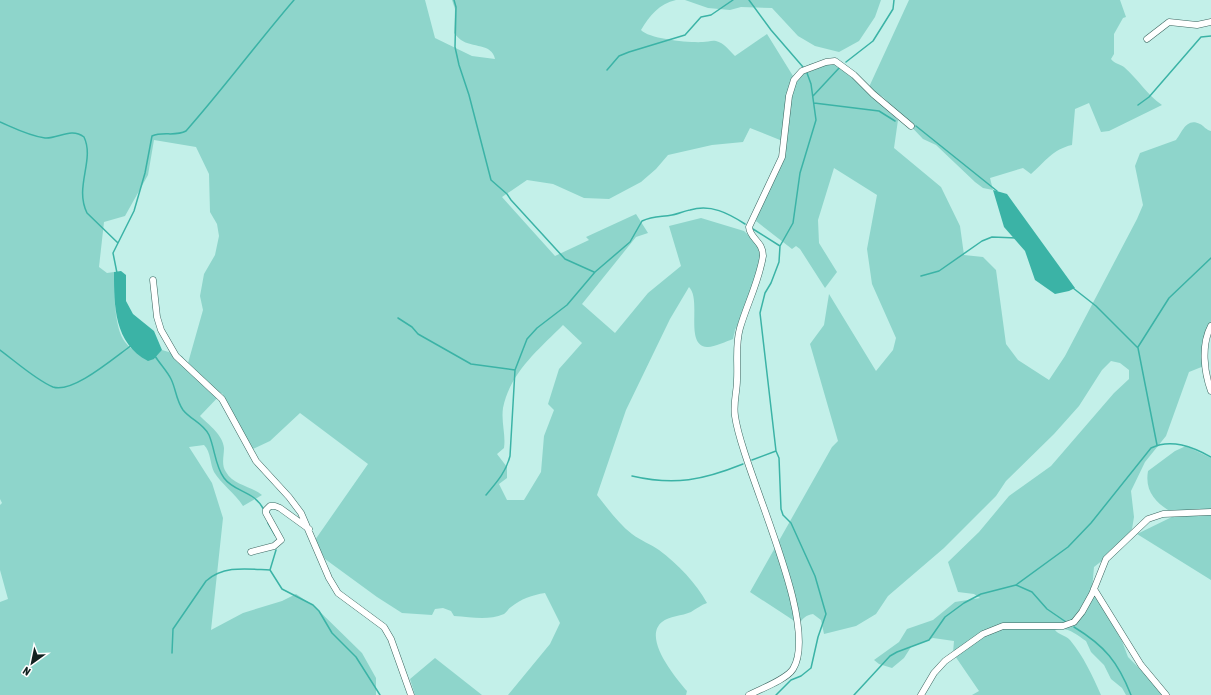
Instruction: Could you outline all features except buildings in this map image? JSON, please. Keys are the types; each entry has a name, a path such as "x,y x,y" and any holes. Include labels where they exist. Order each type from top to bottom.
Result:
{"street":[{"path":"1147,39 1169,22 1197,25 1211,22"},
{"path":"749,695 791,672 797,658 799,631 795,608 773,534 744,452 735,416 738,337 763,256 761,246 751,233 749,227 782,157 791,87 797,76 802,71 826,62 835,61 854,75 873,94 911,126"},
{"path":"154,280 157,317 161,330 176,356 222,399 256,461 294,504 309,529 329,578 338,593 379,622 388,633 411,695"},
{"path":"1211,326 1206,340 1205,369 1211,391"},
{"path":"251,552 280,543 280,537 266,513 266,510 270,506 280,508 309,529"},
{"path":"922,695 942,664 983,634 1012,624 1049,626 1069,625 1079,617 1094,589 1106,559 1148,519 1163,514 1211,512"},
{"path":"1094,589 1141,665 1166,695"}],"shaded area":[{"path":"0,0 425,0 435,38 472,56 495,59 490,50 465,42 454,33 455,9 452,0 676,0 660,7 641,30 652,36 670,40 697,42 716,41 724,45 735,56 767,34 793,76 810,64 832,59 898,120 894,148 941,187 960,226 964,255 983,257 996,270 1006,344 1018,360 1049,380 1065,356 1143,205 1135,166 1140,153 1176,140 1185,127 1191,123 1195,122 1200,124 1211,131 1211,321 1206,334 1204,366 1189,372 1166,436 1145,462 1131,491 1134,517 1132,529 1122,545 1094,567 1092,589 1122,641 1128,657 1156,685 1163,695 1126,695 1122,688 1111,679 1104,665 1091,652 1086,641 1071,631 1064,629 1055,630 1068,638 1075,646 1087,666 1101,695 972,695 979,691 953,653 954,641 933,638 911,647 904,658 892,668 879,664 874,660 899,642 907,629 933,620 955,602 980,598 974,594 958,592 948,562 979,532 1009,496 1051,466 1114,393 1129,379 1129,370 1120,363 1111,361 1102,370 1079,406 1054,434 1006,481 996,496 944,548 888,596 876,614 856,626 824,634 821,620 813,614 805,617 799,624 750,592 832,447 838,441 810,344 824,325 829,294 876,371 893,350 896,338 872,284 867,249 877,195 834,168 818,220 819,243 837,272 825,288 800,249 796,246 792,249 756,221 763,194 778,163 785,142 750,128 743,142 712,145 668,155 656,169 641,182 609,199 584,198 553,184 527,180 502,197 555,256 589,240 586,237 636,214 648,233 636,237 582,304 615,333 648,293 681,266 669,226 701,218 744,231 760,246 765,256 749,300 735,330 733,339 709,347 700,344 696,339 693,293 689,287 670,319 626,410 597,495 627,530 659,550 673,561 698,588 707,603 691,612 665,620 657,629 656,638 658,647 669,668 687,691 686,695 508,695 550,644 560,623 545,593 531,596 515,604 504,614 492,617 479,618 454,616 451,611 443,608 435,609 432,615 402,613 377,597 325,559 315,540 368,464 300,413 270,441 253,449 249,448 222,393 200,416 215,430 223,443 224,469 229,476 238,483 253,489 262,495 243,506 220,481 214,472 208,451 204,445 189,447 212,483 223,518 211,630 243,613 282,601 296,594 314,606 362,653 376,678 376,695 0,695 0,602 8,599 0,570 0,505 2,503 0,499","holes":["154,140 196,147 209,174 210,212 217,224 219,236 215,255 204,274 200,296 203,310 188,363 182,356 162,350 154,359 131,348 125,342 121,336 117,318 114,272 107,273 99,267 104,222 125,216 148,175","563,325 582,343 559,369 548,404 554,410 544,436 541,472 524,500 507,500 499,484 507,478 507,467 497,454 504,448 503,408 507,395 518,373 535,353"]},
{"path":"685,0 881,0 875,17 859,41 839,52 815,46 798,36 772,8 741,7 730,10 708,8"},
{"path":"909,0 1120,0 1126,17 1123,18 1114,34 1114,54 1111,59 1124,67 1151,96 1162,105 1109,131 1101,132 1089,103 1075,109 1072,145 1054,153 1031,174 1023,168 990,178 993,190 983,188 936,145 923,139 883,97 869,87"},
{"path":"993,190 1007,194 1075,288 1055,294 1035,280 1025,251 1004,227"},
{"path":"121,271 126,275 126,301 133,314 154,331 162,350 154,359 148,361 137,353 128,344 122,334 116,310 114,285 114,272"},
{"path":"1186,446 1211,458 1211,580 1137,534 1176,515 1154,498 1148,486 1148,471 1175,451"},
{"path":"435,658 482,695 415,695 410,679"}],"waterway":[{"path":"117,273 113,253 134,211 145,173 152,136 160,134 178,134 186,131 294,0"},
{"path":"454,0 456,7 455,47 491,180 507,194 565,259 594,272"},
{"path":"607,70 619,56 685,35 701,17 711,15 733,0"},
{"path":"749,0 771,30 803,67"},
{"path":"846,62 873,41 893,9 894,0"},
{"path":"1138,105 1149,97 1201,37 1211,36"},
{"path":"813,96 840,67"},
{"path":"776,695 791,680 801,676 811,668 818,637 826,614 815,576 791,523 783,515 781,509 779,458 776,451 760,313 765,293 771,283 779,262 780,246 793,223 800,173 816,120 811,84 807,73"},
{"path":"814,103 879,111 895,121"},
{"path":"0,122 33,136 50,138 74,133 84,137 87,146 87,155 83,193 87,213 118,243"},
{"path":"916,126 997,191"},
{"path":"486,495 501,477 510,456 515,370 527,339 537,328 567,305 595,272 630,242 642,221 653,217 672,215 688,210 705,208 726,213 745,224"},
{"path":"753,229 780,246"},
{"path":"921,276 939,271 982,241 992,237 1017,238"},
{"path":"1138,347 1169,298 1211,258"},
{"path":"1073,288 1096,306 1138,348 1157,445"},
{"path":"398,318 412,327 418,334 471,364 515,370"},
{"path":"0,350 46,384 61,388 83,380 132,345"},
{"path":"155,356 168,373 183,410 204,427 209,435 217,463 224,478 233,487 250,495 260,503 264,510"},
{"path":"854,695 890,656 929,640 945,617 964,603 981,594 1016,585 1068,547 1091,523 1151,448 1166,444 1182,445 1211,457"},
{"path":"752,460 776,451"},
{"path":"632,476 662,481 689,480 729,470 743,464"},
{"path":"268,523 275,535"},
{"path":"270,570 276,550"},
{"path":"172,653 173,629 206,581 220,572 228,570 270,570"},
{"path":"270,570 282,589 313,605 319,611 332,633 356,657 380,695"},
{"path":"1016,585 1032,592 1047,609 1066,622"},
{"path":"1074,627 1094,641 1109,656 1121,673 1131,695"}]}
